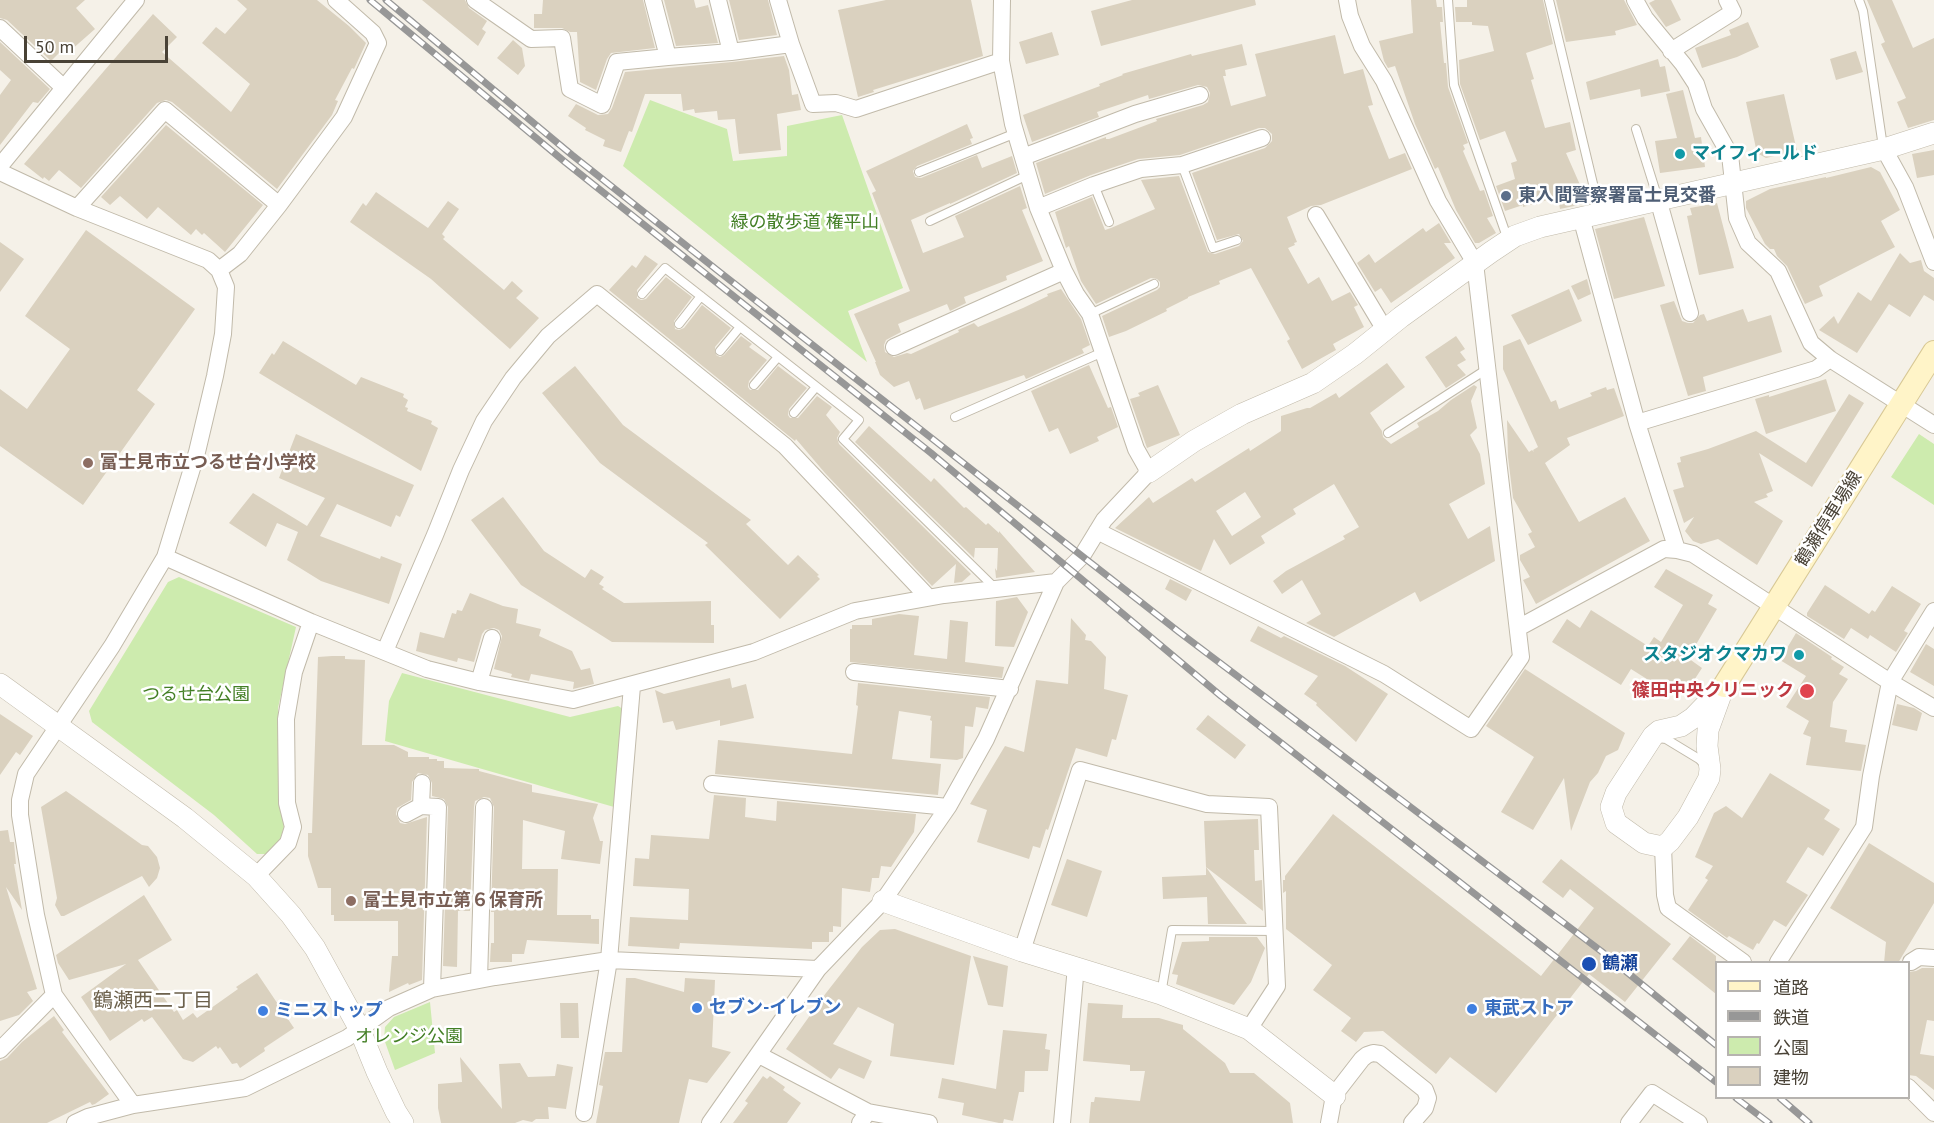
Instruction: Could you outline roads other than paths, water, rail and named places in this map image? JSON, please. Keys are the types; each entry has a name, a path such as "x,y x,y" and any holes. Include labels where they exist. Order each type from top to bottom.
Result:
{"main road":[{"name":"鶴瀬停車場線","path":"1725,686 1934,352"}],"street":[{"path":"219,270 240,254 344,117 378,43 374,33 336,0"},
{"path":"475,0 531,39 562,38 570,89 602,105 617,62 791,44"},
{"path":"653,0 668,57"},
{"path":"718,0 731,52"},
{"path":"778,0 813,104 836,103 856,109 1001,61"},
{"path":"1002,0 1001,61 1016,133 1030,174 1038,208 1064,271 1090,314 1136,449 1149,472"},
{"path":"1097,531 1384,674 1471,729 1521,657 1475,263 1438,201 1384,81 1362,46 1350,16 1347,0"},
{"path":"1635,0 1645,18 1683,64 1696,84 1704,109 1730,155 1737,218 1748,243 1778,271 1811,343 1830,359 1934,425"},
{"path":"1671,51 1733,12 1727,0"},
{"path":"0,166 129,3"},
{"path":"0,28 64,88"},
{"path":"1023,157 1135,114 1200,94"},
{"path":"77,207 165,110 279,205"},
{"path":"710,1123 818,969 883,901 948,807 986,739 1010,689 1056,582 1082,556 1116,506 1149,472 1194,441 1242,414 1313,383 1515,236 1540,227 1884,149 1934,134"},
{"path":"1038,208 1094,184 1141,169 1182,165 1262,138"},
{"path":"1884,149 1905,187 1934,262"},
{"path":"0,172 77,207 208,261 219,270 226,287 226,305 217,366 196,452 165,557 112,646 26,774 22,787 20,815 36,915 54,995 133,1105"},
{"path":"1658,199 1690,313"},
{"path":"1316,215 1385,330"},
{"path":"1590,215 1637,423 1677,550"},
{"path":"894,347 1064,271"},
{"path":"385,651 484,421 513,378 548,336 597,294 785,446 928,597"},
{"path":"1637,423 1816,369 1830,359"},
{"path":"1518,628 1664,549 1677,550 1693,554 1934,708"},
{"path":"165,557 311,622 427,669 479,682 573,700 754,652 855,611 928,597 1056,582"},
{"path":"1779,961 1864,827 1871,776 1890,682 1934,611"},
{"path":"256,876 288,843 293,827 287,802 286,719 294,672 311,622"},
{"path":"479,682 492,638"},
{"path":"854,672 1010,689"},
{"path":"0,684 185,819 256,876 291,915 315,948 359,1028 377,1072 403,1123"},
{"path":"584,1113 609,960 632,686"},
{"path":"1663,847 1644,843 1616,823 1611,807 1616,793 1649,741 1659,731 1681,726 1693,718 1725,686"},
{"path":"1663,847 1674,837 1688,817 1709,778 1708,730 1725,686"},
{"path":"1022,951 1080,770 1207,804 1269,807 1277,986 1249,1029"},
{"path":"422,783 414,810 438,807 432,989"},
{"path":"712,784 948,807"},
{"path":"479,980 484,807"},
{"path":"1663,847 1665,895 1668,908 1740,961"},
{"path":"883,901 1022,951 1161,994 1249,1029 1335,1096"},
{"path":"1911,962 1919,957 1934,958"},
{"path":"75,1123 88,1117 133,1105 245,1088 347,1038 389,1008 432,989 609,960 818,969"},
{"path":"1062,1123 1076,966"},
{"path":"0,1050 54,995"},
{"path":"1329,1123 1335,1096 1362,1059 1367,1055 1380,1054 1425,1090 1428,1098 1425,1108 1412,1123"},
{"path":"759,1055 864,1117 929,1123"},
{"path":"1910,1089 1934,1113"},
{"path":"1629,1123 1652,1093 1699,1123"}],"lane":[{"path":"1448,0 1454,85 1508,240"},
{"path":"1549,0 1590,215"},
{"path":"1859,0 1863,11 1884,149"},
{"path":"1636,129 1658,199"},
{"path":"919,172 1016,133"},
{"path":"1182,165 1213,248 1237,240"},
{"path":"930,221 1030,174"},
{"path":"1094,184 1109,222"},
{"path":"642,294 665,268 859,420 843,440 995,588"},
{"path":"1090,314 1154,284"},
{"path":"679,324 701,296"},
{"path":"720,351 740,327"},
{"path":"955,417 1104,352"},
{"path":"754,385 778,357"},
{"path":"1388,433 1488,368"},
{"path":"794,413 816,387"},
{"path":"1649,741 1666,739 1699,759 1710,772"},
{"path":"1161,994 1172,930 1275,931"}],"railway":[{"path":"370,0 565,162 931,453 1221,696 1715,1081"},
{"path":"386,0 572,155 717,270 1179,632 1601,951 1715,1044"},
{"path":"1737,1099 1769,1123"},
{"path":"1781,1099 1809,1123"}],"place":[{"name":"マイフィールド","path":"1680,154"},
{"name":"東入間警察署富士見交番","path":"1506,196"},
{"name":"富士見市立つるせ台小学校","path":"88,463"},
{"name":"スタジオクマカワ","path":"1799,655"},
{"name":"篠田中央クリニック","path":"1807,691"},
{"name":"富士見市立第６保育所","path":"351,901"},
{"name":"鶴瀬","path":"1589,964"},
{"name":"セブン-イレブン","path":"697,1008"},
{"name":"東武ストア","path":"1472,1009"},
{"name":"ミニストップ","path":"263,1011"}],"district":[{"name":"鶴瀬西二丁目","path":"153,1001"}],"park label":[{"name":"緑の散歩道 権平山","path":"805,223"},
{"name":"つるせ台公園","path":"196,695"},
{"name":"オレンジ公園","path":"409,1037"}]}
